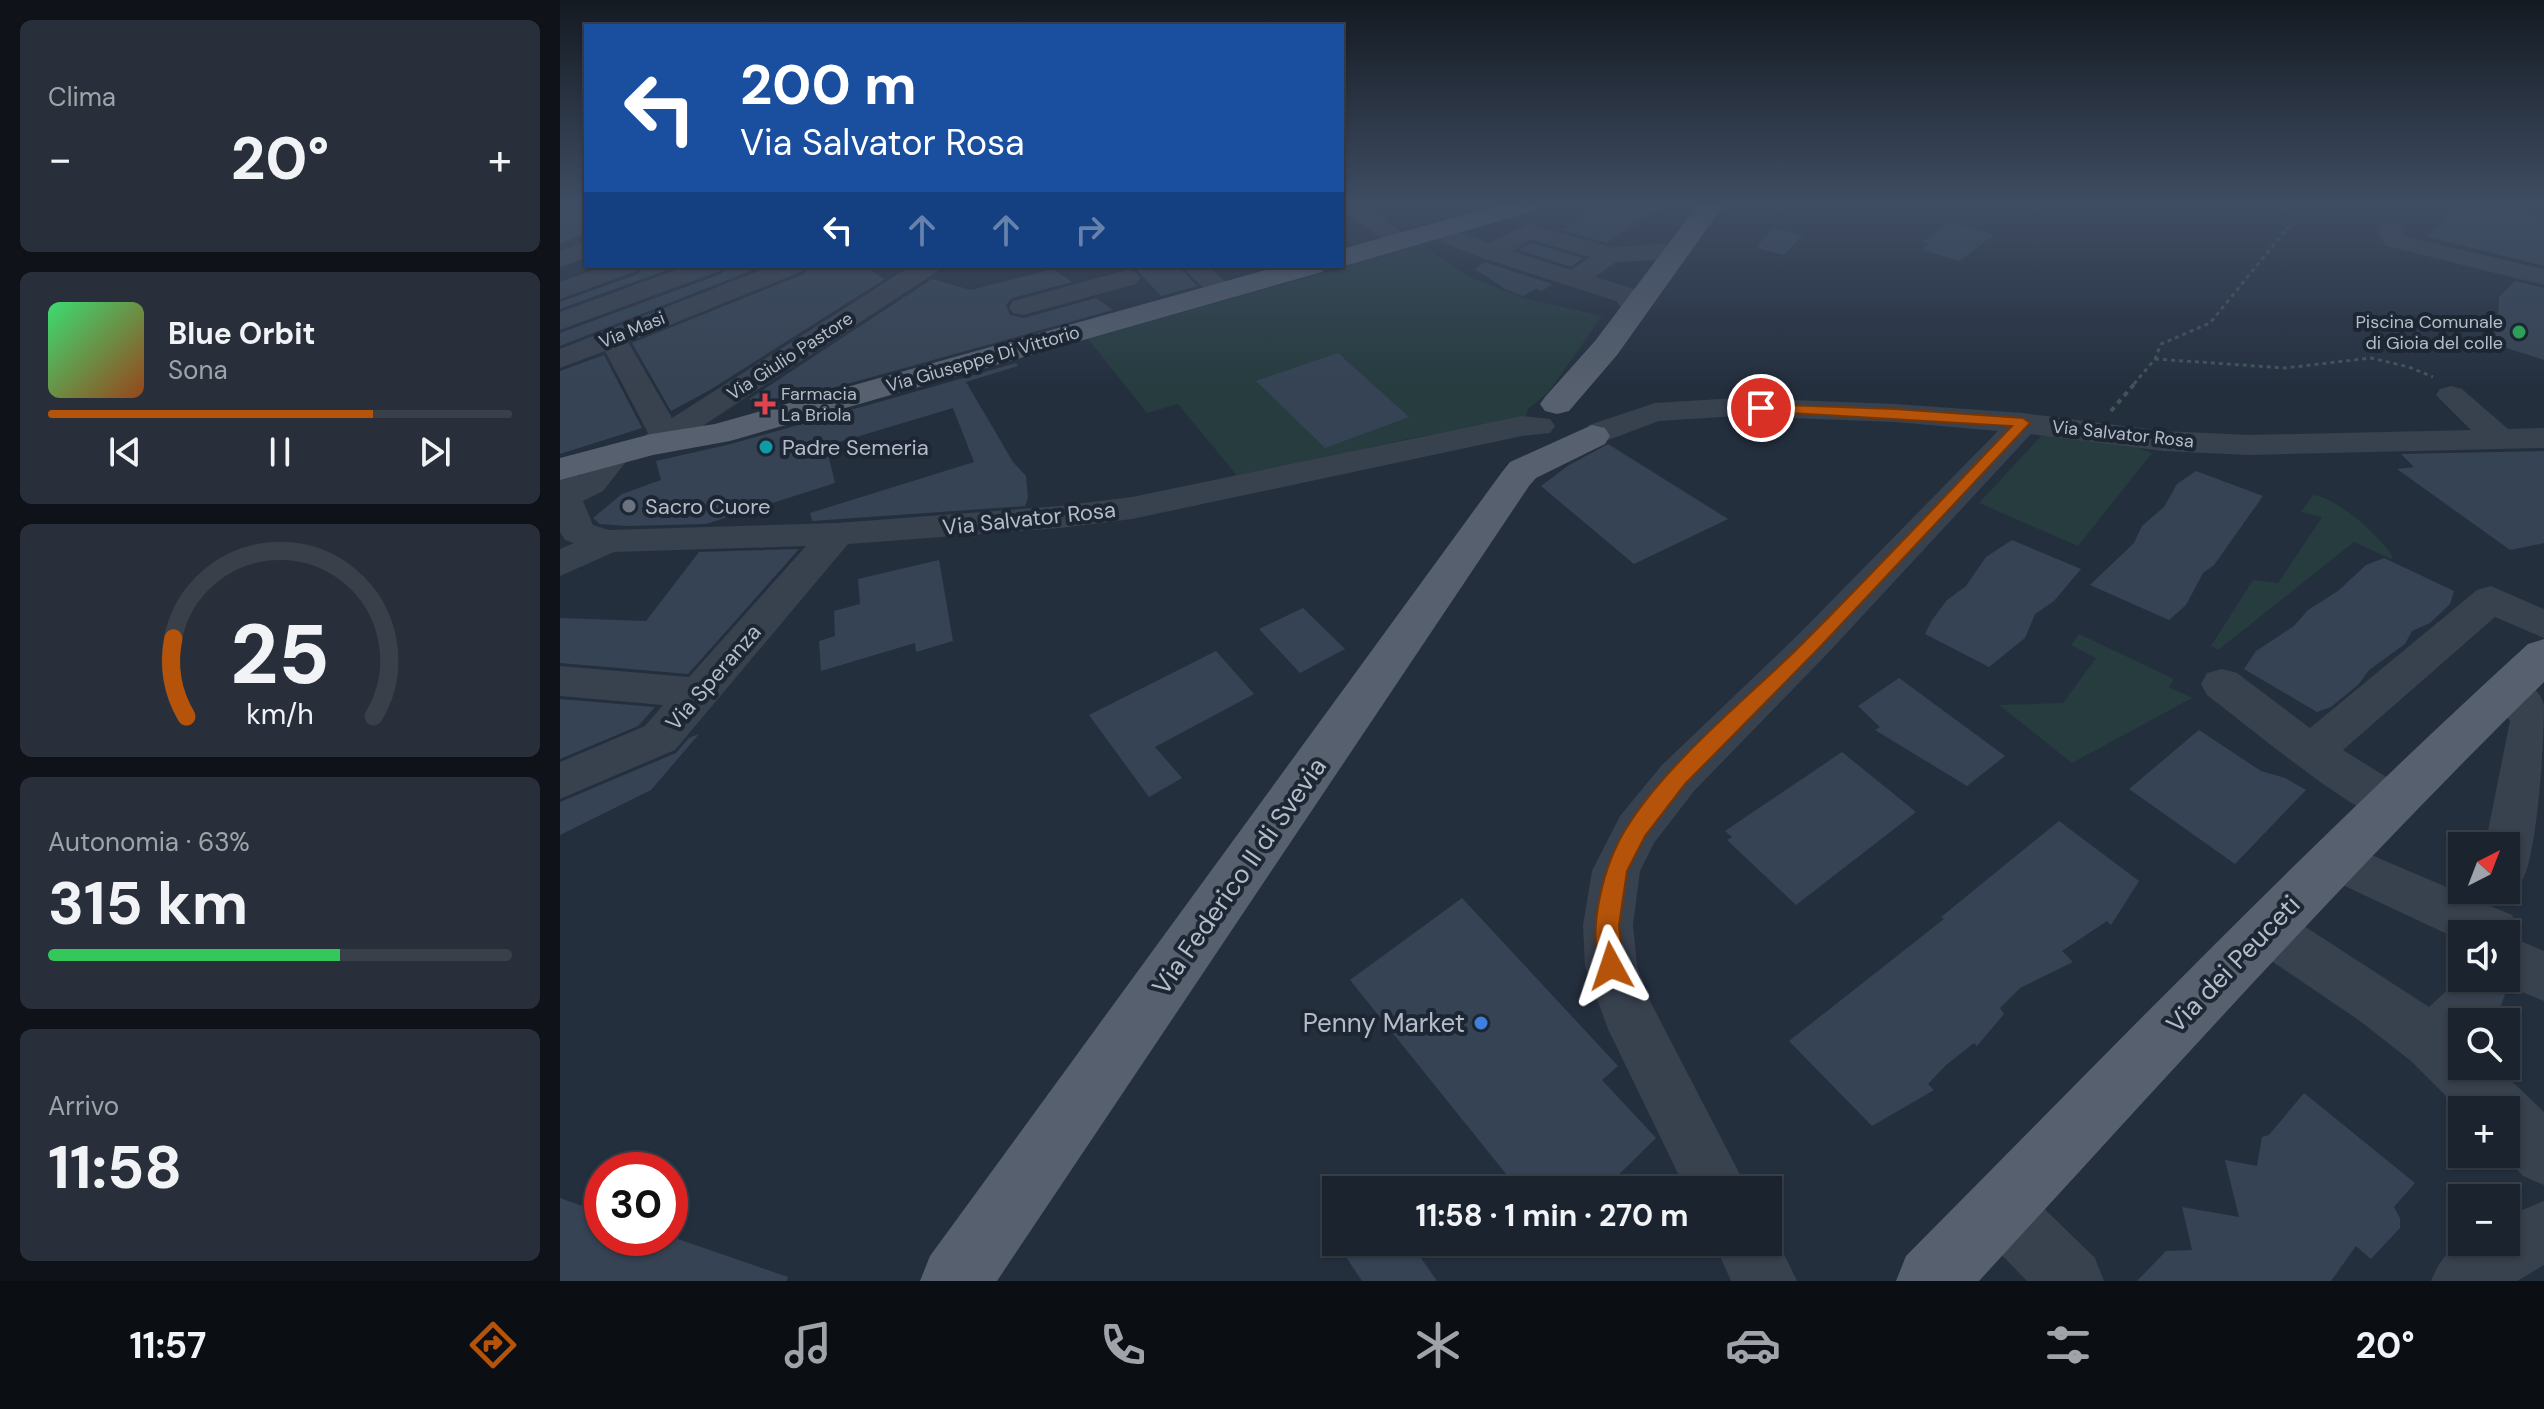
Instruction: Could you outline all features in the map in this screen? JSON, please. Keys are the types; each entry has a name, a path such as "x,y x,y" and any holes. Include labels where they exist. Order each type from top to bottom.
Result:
{"main road":[{"path":"1595,421 1588,390 1588,371 1666,266"},
{"name":"Via Giuseppe Di Vittorio","path":"616,454 658,440 718,434 1303,268"},
{"name":"Via Federico II di Svevia","path":"955,1281 1535,441 1567,389 1588,371"},
{"path":"1535,441 1575,402 1595,421"},
{"path":"1535,441 1595,421"},
{"name":"Via dei Peuceti","path":"1931,1281 2334,859 2536,659"}],"street":[{"path":"1532,266 1625,295 1636,308"},
{"path":"1574,279 1594,266"},
{"path":"2496,266 2544,277"},
{"path":"560,291 623,268"},
{"path":"560,322 706,268"},
{"name":"Via Masi","path":"560,359 789,268"},
{"name":"Via Giulio Pastore","path":"658,440 919,268"},
{"path":"1196,268 1222,291"},
{"path":"1023,307 1121,272 1156,310"},
{"path":"612,338 658,440"},
{"path":"2451,395 2500,439"},
{"name":"Via Salvator Rosa","path":"1595,421 1705,407 1766,408 1895,413 2023,423 2163,441 2249,445 2544,438"},
{"path":"1711,1176 1627,1011 1611,966 1608,925 1616,871 1637,830 1678,778 1813,644 2023,423"},
{"path":"1460,439 1482,446 1500,459 1535,441"},
{"name":"Via Salvator Rosa","path":"562,483 578,532 608,541 837,534 1060,517 1132,508 1249,468 1460,439 1535,441"},
{"path":"562,483 591,484 616,454"},
{"name":"Via Speranza","path":"560,781 660,738 837,534"},
{"path":"560,564 608,541"},
{"path":"2311,752 2478,587 2536,659 2532,720 2512,832"},
{"path":"560,681 699,693"},
{"path":"2222,684 2311,752 2391,803"},
{"path":"2334,859 2459,920"},
{"path":"2266,929 2379,1003 2431,1042 2487,1096"},
{"path":"2520,958 2544,977"},
{"path":"2431,1042 2480,992"},
{"path":"2520,1130 2544,1155"},
{"path":"2000,1209 2072,1281"},
{"path":"2463,1281 2505,1251 2544,1232"},
{"path":"1752,1256 1765,1281"}],"path":[{"path":"2114,434 2108,415 2155,359 2161,344 2210,323 2257,266"},
{"path":"2155,359 2285,368 2371,358 2399,364 2433,377 2451,395"}],"green space":[{"path":"1452,266 1467,276 1523,298 1602,316 1549,392 1529,408 1525,418 1408,439 1239,478 1178,404 1147,413 1088,339 1344,268"},
{"path":"2042,435 2131,445 2152,453 2078,546 1979,503"},
{"path":"2313,495 2334,503 2358,519 2393,557 2391,559 2354,542 2218,650 2211,646 2253,580 2278,583 2322,517 2301,512"},
{"path":"2079,634 2174,679 2169,687 2192,698 2072,763 1999,705 2063,703 2096,658 2071,645"}],"building":[{"path":"1480,266 1497,266 1552,284 1542,291 1536,289 1523,296 1505,289 1475,269"},
{"path":"642,268 673,268 560,309 560,302 638,274"},
{"path":"726,268 758,268 560,346 560,333 721,274"},
{"path":"808,268 867,268 885,279 710,390 671,411 632,343 804,274"},
{"path":"1135,268 1180,268 1197,286 1161,296"},
{"path":"1053,269 1072,282 1012,298 1006,305 1010,315 1024,318 1096,298 1113,310 764,407 749,399 932,279 971,290"},
{"name":"Piscina Comunale di Gioia del colle","path":"2515,281 2544,288 2544,360 2497,345 2489,319 2498,319 2499,297"},
{"path":"1338,353 1409,417 1325,448 1256,381"},
{"path":"604,355 642,428 560,454 560,371"},
{"name":"Padre Semeria","path":"1016,363 1018,366 966,382 1013,462 1026,476 1028,498 1025,506 812,521 810,513 974,462 953,408 826,446 835,483 706,524 627,526 600,524 593,518 622,494 661,480 656,461 731,444"},
{"path":"1608,444 1728,519 1634,564 1541,486 1569,465"},
{"path":"2544,451 2544,543 2510,550 2397,469 2414,467 2401,454"},
{"path":"2196,471 2263,496 2214,565 2203,573 2186,605 2169,620 2090,585 2134,543 2142,526 2164,507 2177,484"},
{"path":"2012,540 2081,569 2054,601 2035,614 2025,638 1989,667 1925,634 1947,600 1966,586 1986,557"},
{"path":"799,549 688,674 560,663 560,618 646,621 699,552"},
{"path":"2384,558 2454,591 2450,604 2430,623 2412,631 2405,644 2369,670 2359,684 2331,707 2317,712 2244,669 2256,651 2294,626 2308,610 2338,591 2366,565"},
{"path":"939,560 953,641 916,652 915,643 821,671 819,641 835,636 834,611 860,604 858,579"},
{"path":"1303,608 1345,649 1300,673 1259,629"},
{"path":"1216,651 1254,694 1155,747 1182,778 1149,797 1089,715"},
{"path":"1899,678 2005,756 1967,786 1875,730 1880,727 1858,706"},
{"path":"560,699 655,707 638,726 560,759"},
{"path":"2199,730 2261,771 2285,778 2306,790 2235,864 2129,789"},
{"path":"699,734 651,790 560,835 560,802 676,753 689,738"},
{"path":"1842,752 1916,812 1796,905 1727,840 1732,837 1725,831"},
{"path":"2059,821 2139,881 2111,925 2107,921 2062,951 2073,962 2020,988 2000,1008 2004,1014 1977,1046 1974,1043 1928,1084 1934,1090 1872,1126 1789,1041 1944,919 1941,917"},
{"name":"Penny Market","path":"1462,898 1618,1066 1602,1080 1656,1138 1617,1176 1508,1176 1350,980"},
{"path":"2304,1093 2415,1183 2394,1207 2400,1218 2400,1228 2371,1259 2356,1246 2331,1281 2137,1281 2166,1251 2192,1250 2182,1207 2239,1217 2225,1160 2257,1166 2262,1137 2269,1135"},
{"path":"560,1198 584,1207 584,1256 688,1256 688,1242 788,1277 787,1281 560,1281"},
{"path":"1345,1256 1419,1256 1437,1281 1362,1281"}],"place":[{"name":"Piscina Comunale di Gioia del colle","path":"2519,332"},
{"name":"Farmacia La Briola","path":"765,404"},
{"name":"Padre Semeria","path":"766,447"},
{"name":"Sacro Cuore","path":"629,506"},
{"name":"Penny Market","path":"1481,1023"}],"route":[{"path":"1611,966 1608,925 1616,871 1637,830 1678,778 1813,644 2023,423 1895,413 1761,408"}]}
